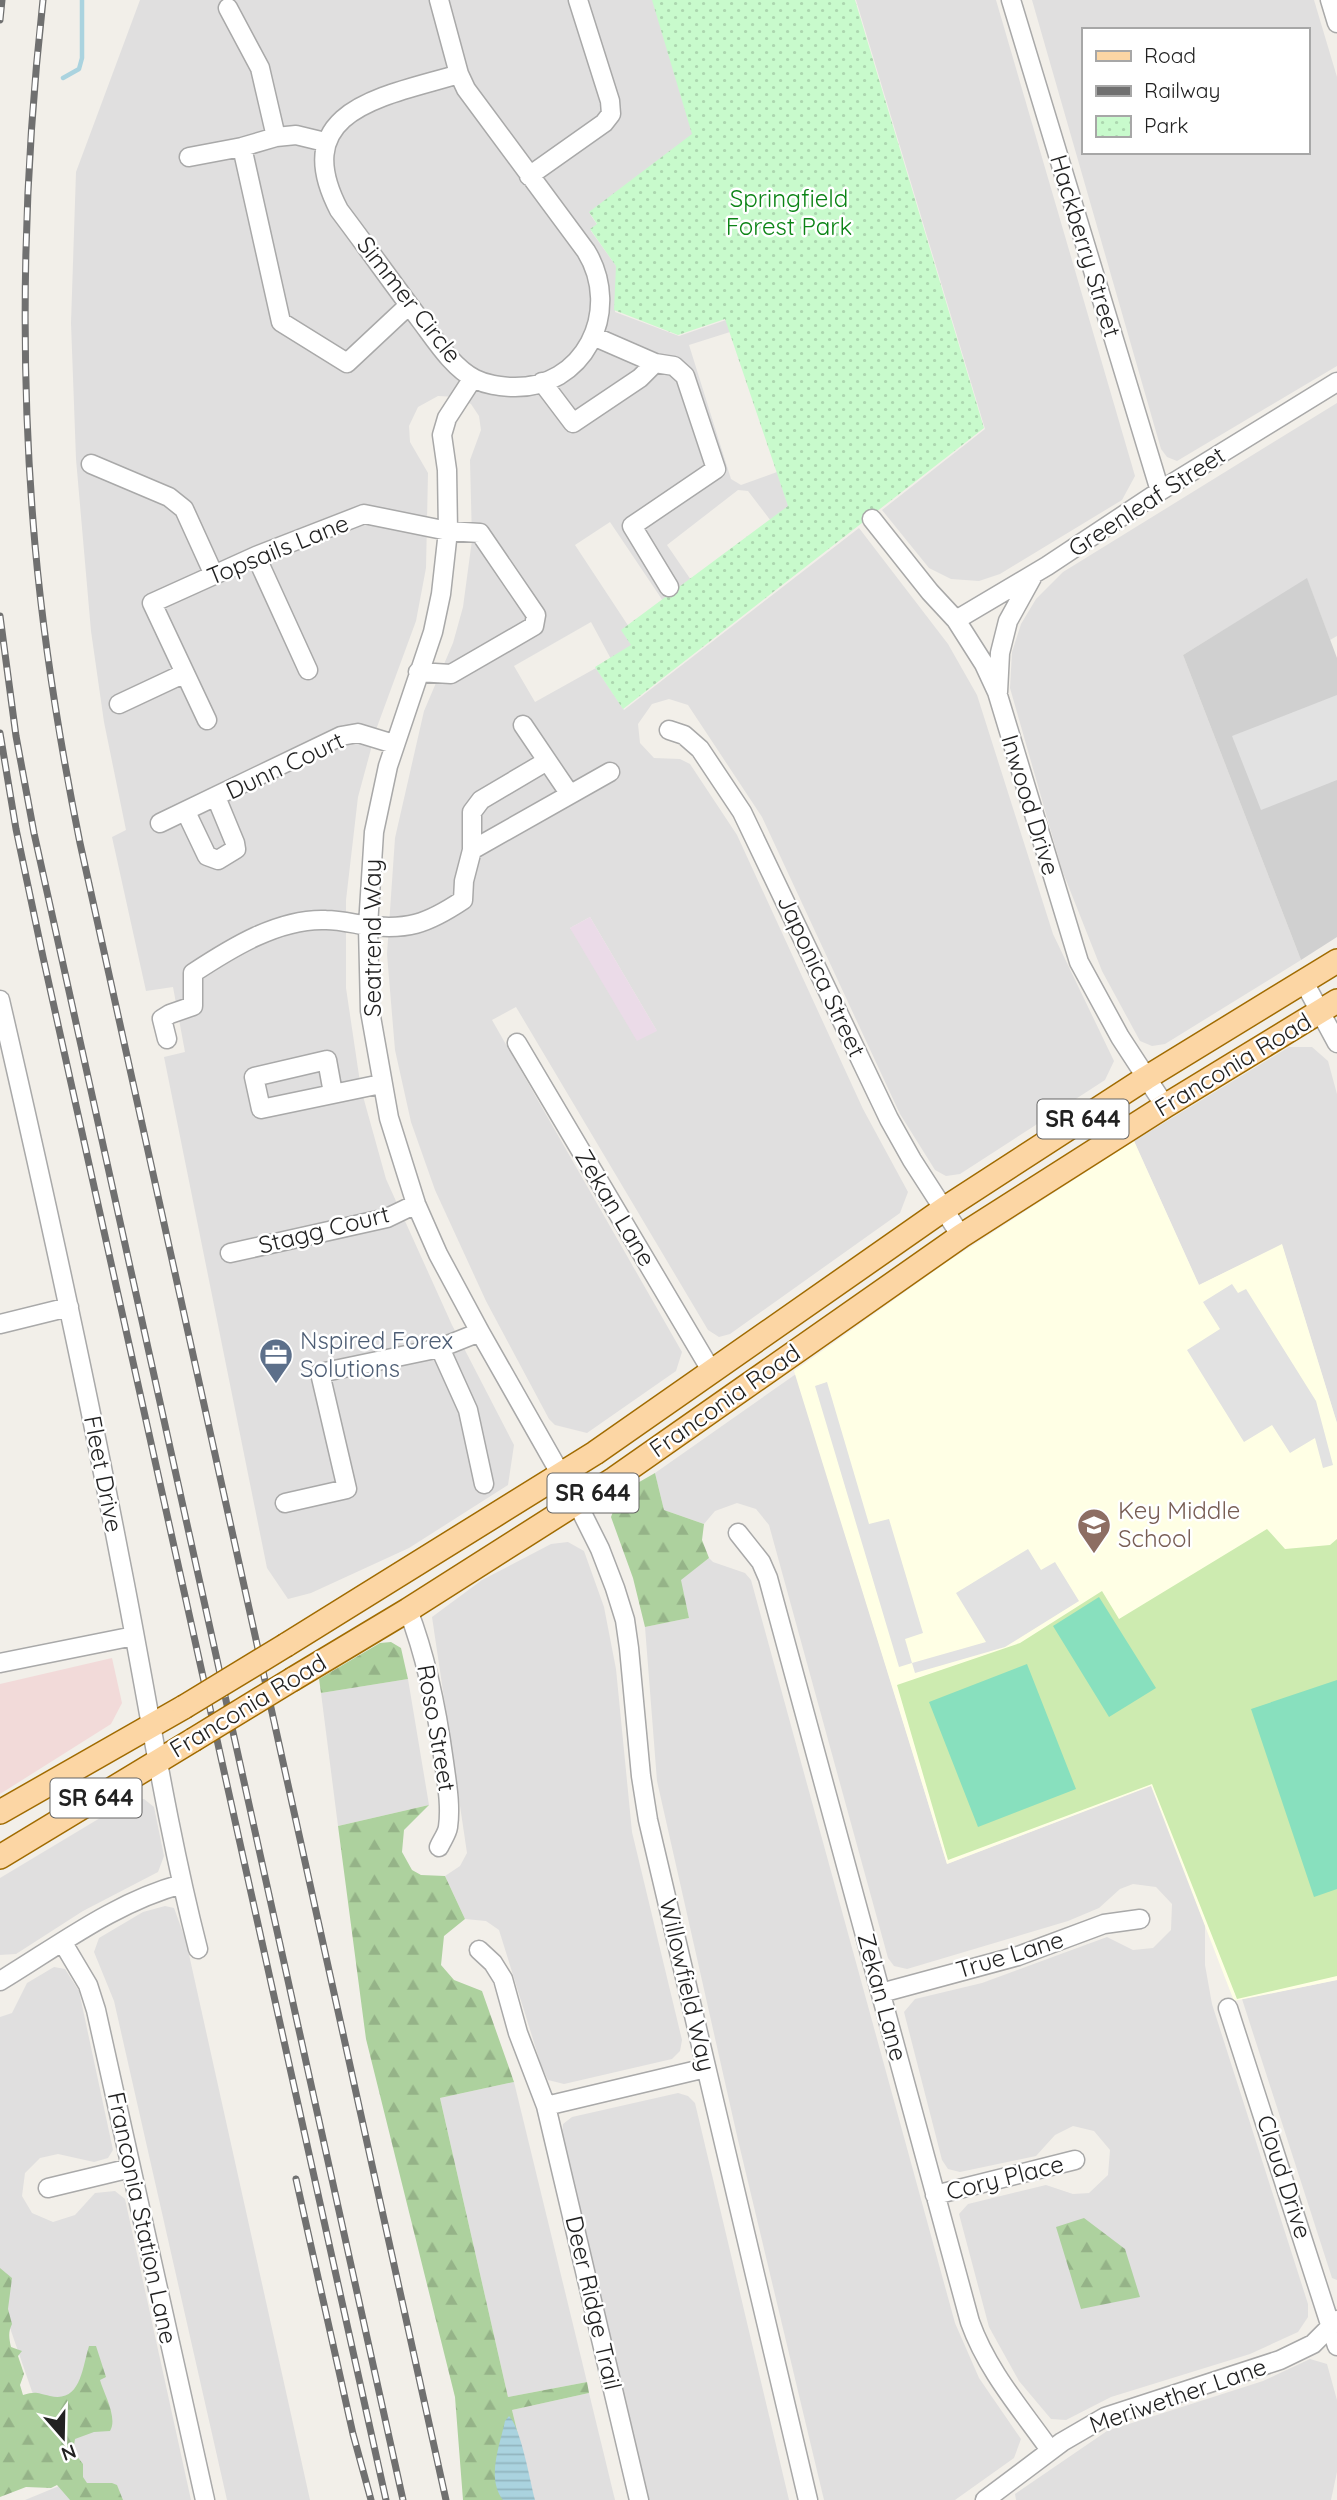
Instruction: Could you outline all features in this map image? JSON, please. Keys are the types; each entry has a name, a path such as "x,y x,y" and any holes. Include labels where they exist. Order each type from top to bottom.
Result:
{"main road":[{"name":"Franconia Road","path":"0,1812 184,1707 561,1475 944,1209 1146,1078 1337,961"},
{"name":"Franconia Road","path":"0,1857 408,1610 577,1503 961,1236 1165,1106 1329,1006"}],"street":[{"name":"Simmer Circle","path":"325,142 324,173 329,191 339,210 447,355 473,378 491,385 522,387 542,382 567,370 580,357 598,323 600,284 593,264 466,89 459,74 439,0"},
{"path":"529,176 604,123 611,114 610,101 578,0"},
{"name":"Hackberry Street","path":"1011,0 1160,491"},
{"path":"1330,0 1337,23"},
{"path":"228,8 260,68 276,137"},
{"path":"189,158 276,137 296,135 325,142 342,118 362,104 459,74"},
{"path":"242,147 281,322 347,363 409,305"},
{"path":"593,336 655,363 674,366 685,376 716,469 632,526 669,587"},
{"path":"542,382 573,423 640,378 655,363"},
{"name":"Seatrend Way","path":"473,378 447,418 442,435 447,471 448,531 441,594 433,632 394,744 374,832 369,873 370,1011 389,1118 416,1204 438,1254 561,1475"},
{"name":"Greenleaf Street","path":"956,620 1034,574 1160,491 1337,382"},
{"path":"91,464 169,497 184,509 214,575"},
{"name":"Topsails Lane","path":"183,674 152,603 256,556 364,514 448,531 480,533 536,614 534,626 451,674 418,672"},
{"name":"Inwood Drive","path":"872,519 956,620 984,664 998,695 1079,962 1094,992 1165,1106"},
{"path":"256,556 308,670"},
{"path":"998,695 1000,653 1009,621 1034,574"},
{"path":"119,704 183,674 206,720"},
{"path":"523,725 569,793"},
{"name":"Japonica Street","path":"669,730 684,736 700,749 742,811 889,1119 961,1236"},
{"name":"Dunn Court","path":"160,822 341,736 358,733 394,744"},
{"path":"167,1039 162,1019 193,1006 193,973 223,954 268,932 294,924 325,920 368,926 419,925 463,900 464,881 472,849 472,812 481,800 547,761"},
{"path":"472,849 610,772"},
{"name":"Dunn Court","path":"186,811 207,856 218,860 236,849 216,797"},
{"path":"1304,982 1329,1006 1337,1044"},
{"name":"Fleet Drive","path":"0,1000 69,1307 156,1761 198,1949"},
{"name":"Zekan Lane","path":"517,1043 712,1372"},
{"path":"0,1085 19,1081"},
{"path":"333,1093 381,1084"},
{"name":"Stagg Court","path":"230,1252 387,1218 416,1204"},
{"path":"0,1324 69,1307"},
{"path":"285,1503 347,1489 320,1373 440,1348 480,1332"},
{"path":"440,1348 468,1410 484,1484"},
{"name":"Willowfield Way","path":"561,1475 600,1549 625,1620 644,1798 808,2500"},
{"name":"Zekan Lane","path":"738,1533 761,1562 768,1578 977,2342 991,2367 1050,2450"},
{"name":"Roso Street","path":"408,1610 421,1643 432,1687 447,1782 450,1809 447,1831 439,1847"},
{"path":"0,1663 134,1636"},
{"path":"0,1981 140,1898 182,1884"},
{"name":"True Lane","path":"881,1993 1017,1956 1104,1924 1140,1919"},
{"name":"Franconia Station Lane","path":"63,1943 92,1996 205,2500"},
{"name":"Deer Ridge Trail","path":"479,1950 494,1963 503,1979 518,2033 546,2106 639,2500"},
{"name":"Cloud Drive","path":"1228,2008 1334,2323 1337,2346"},
{"path":"546,2106 706,2068"},
{"name":"Cory Place","path":"935,2196 1075,2160"},
{"path":"48,2188 131,2168"},
{"name":"Meriwether Lane","path":"985,2500 1084,2427 1105,2417 1280,2360 1313,2344 1334,2323"}],"shaded area":[{"path":"140,0 653,0 693,135 590,214 598,226 591,231 617,267 615,312 679,336 726,320 730,332 689,345 731,479 741,485 777,472 789,508 771,521 748,491 738,490 667,545 691,580 663,601 610,522 575,545 629,627 623,632 632,646 611,659 591,622 514,666 535,702 596,668 624,710 859,528 948,644 977,695 1053,934 1114,1061 1105,1080 960,1174 946,1176 935,1170 900,1114 762,817 688,705 669,699 652,704 638,724 640,743 654,758 680,759 690,764 737,835 863,1109 908,1192 900,1213 730,1334 719,1337 708,1330 516,1007 492,1020 682,1352 676,1371 587,1433 555,1425 549,1419 486,1301 435,1190 411,1122 395,1050 387,954 395,838 424,711 453,643 463,607 472,540 470,460 481,430 479,416 471,404 457,397 438,396 418,407 409,426 410,442 428,473 426,568 416,621 377,727 358,797 346,900 346,988 361,1089 386,1179 452,1325 514,1445 508,1485 409,1548 311,1593 288,1599 267,1568 164,1057 185,1052 173,987 146,991 112,837 126,830 104,722 91,631 76,459 71,323 76,172","holes":["590,917 657,1031 570,928"]},
{"path":"856,0 996,0 1135,476 1122,500 1000,574 979,581 951,579 929,568 882,510 985,429"},
{"path":"1032,0 1314,0 1337,77 1337,366 1177,461 1167,457 1161,449"},
{"path":"1337,403 1337,636 1330,640 1307,579 1183,655 1301,960 1165,1044 1152,1046 1140,1041 1102,971 1062,870 1010,688 1012,652 1021,624 1036,599 1063,572"},
{"path":"1307,578 1337,658 1337,937 1301,960 1183,655"},
{"path":"1337,695 1337,780 1261,810 1232,736"},
{"path":"590,917 657,1031 637,1041 570,928"},
{"path":"1289,1047 1312,1047 1328,1061 1337,1094 1337,1423 1282,1245 1199,1285 1134,1141"},
{"name":"Key Middle School","path":"1134,1141 1199,1285 1282,1244 1337,1423 1337,1980 1234,2001 1151,1786 947,1864 794,1371 947,1262"},
{"path":"1232,1284 1238,1293 1246,1289 1316,1401 1333,1465 1323,1468 1315,1438 1290,1453 1272,1425 1244,1442 1187,1350 1220,1329 1203,1302"},
{"path":"796,1374 947,1864 1152,1785 1205,1925 1205,1965 1212,2004 1308,2304 1308,2317 1298,2332 1250,2354 1111,2397 1066,2420 1051,2419 1019,2381 989,2327 959,2214 968,2204 1046,2185 1073,2194 1089,2193 1108,2175 1110,2150 1094,2131 1073,2126 1055,2135 1036,2156 960,2172 948,2169 942,2160 904,2012 915,1999 982,1983 1107,1937 1133,1950 1153,1948 1171,1930 1172,1904 1156,1887 1133,1884 1120,1889 1099,1908 1068,1921 907,1969 894,1966 888,1958 769,1525 756,1509 737,1503 715,1511 704,1524 664,1510 655,1473"},
{"path":"827,1382 869,1524 889,1519 923,1633 905,1639 912,1663 899,1667 815,1386"},
{"path":"568,1542 584,1551 604,1607 616,1669 632,1832 682,2040 680,2051 672,2059 564,2084 548,2080 541,2065 499,1930 486,1921 465,1919 445,1876 460,1866 467,1853 432,1617 482,1580 551,1544"},
{"path":"1028,1549 1041,1570 1055,1562 1079,1601 1005,1647 915,1673 912,1663 986,1642 956,1593"},
{"path":"709,1558 713,1562 745,1573 751,1580 955,2323 979,2378 1021,2439 1014,2458 955,2500 824,2500 738,2140 657,1781 645,1627 689,1618 680,1580"},
{"path":"112,1658 122,1703 111,1724 0,1794 0,1684"},
{"path":"408,1679 429,1805 338,1826 321,1693"},
{"path":"144,1799 154,1807 164,1856 158,1872 83,1911 16,1954 0,1955 0,1878 130,1800"},
{"path":"165,1906 174,1908 186,1941 310,2500 227,2500 114,2001 94,1952 99,1938 143,1912"},
{"path":"54,1967 65,1969 79,1991 113,2150 108,2158 94,2162 58,2154 40,2158 25,2173 22,2196 32,2213 53,2222 75,2215 95,2193 115,2191 125,2199 191,2500 25,2500 64,2484 0,2299 0,2017 12,2013 27,1983"},
{"path":"1337,1980 1337,2280 1332,2278 1242,1999"},
{"path":"514,2082 587,2382 508,2397 440,2098"},
{"path":"678,2093 688,2096 695,2103 789,2500 648,2500 562,2135 563,2124 572,2117"},
{"path":"1310,2359 1327,2364 1337,2400 1337,2472 1331,2500 1016,2500 1015,2494 1107,2431 1263,2381"},
{"path":"589,2393 615,2500 534,2500 512,2410"}],"green space":[{"name":"Springfield Forest Park","path":"652,0 855,0 984,428 623,709 595,667 631,645 621,630 788,506 725,319 678,335 614,310 616,266 590,229 597,224 589,212 692,134"},
{"path":"655,1473 664,1510 704,1524 702,1540 709,1558 681,1580 689,1618 645,1627 633,1578 611,1517 620,1493"},
{"path":"1267,1529 1285,1549 1330,1545 1337,1539 1337,1976 1237,1999 1152,1784 948,1860 897,1685 1020,1643 1102,1591 1119,1619"},
{"path":"1099,1597 1156,1688 1109,1717 1053,1626"},
{"path":"391,1642 401,1648 408,1679 321,1693 319,1679 380,1643"},
{"path":"1027,1664 1076,1789 978,1827 929,1702"},
{"path":"1337,1680 1337,1889 1314,1897 1251,1709"},
{"path":"429,1805 404,1830 402,1852 412,1870 421,1875 445,1876 465,1919 444,1936 441,1965 454,1980 482,1991 514,2082 440,2098 508,2397 587,2382 589,2393 512,2410 534,2500 463,2500 455,2397 366,2039 338,1826"},
{"path":"1084,2218 1125,2249 1140,2297 1081,2309 1056,2227"},
{"path":"0,2268 12,2278 8,2309 12,2324 9,2338 11,2347 22,2351 18,2356 24,2374 20,2385 23,2395 36,2393 60,2397 68,2394 74,2389 82,2373 89,2346 96,2346 106,2377 100,2380 111,2413 112,2426 110,2431 94,2432 75,2439 73,2451 83,2464 83,2477 87,2483 117,2485 123,2500 70,2500 57,2485 51,2488 26,2487 0,2497"}],"water":[{"path":"509,2416 521,2443 535,2500 503,2500 495,2482 496,2461 505,2421"}],"waterway":[{"path":"63,78 79,69 82,58 82,0"}],"railway":[{"path":"0,20 2,0"},
{"path":"43,0 27,204 25,340 35,545 59,732 80,843 446,2500"},
{"path":"0,616 16,736 34,833 403,2500"},
{"path":"0,733 16,829 43,957 386,2500"},
{"path":"296,2179 353,2434 371,2500"}],"place":[{"name":"Nspired Forex Solutions","path":"276,1385"},
{"name":"Key Middle School","path":"1094,1555"}]}
